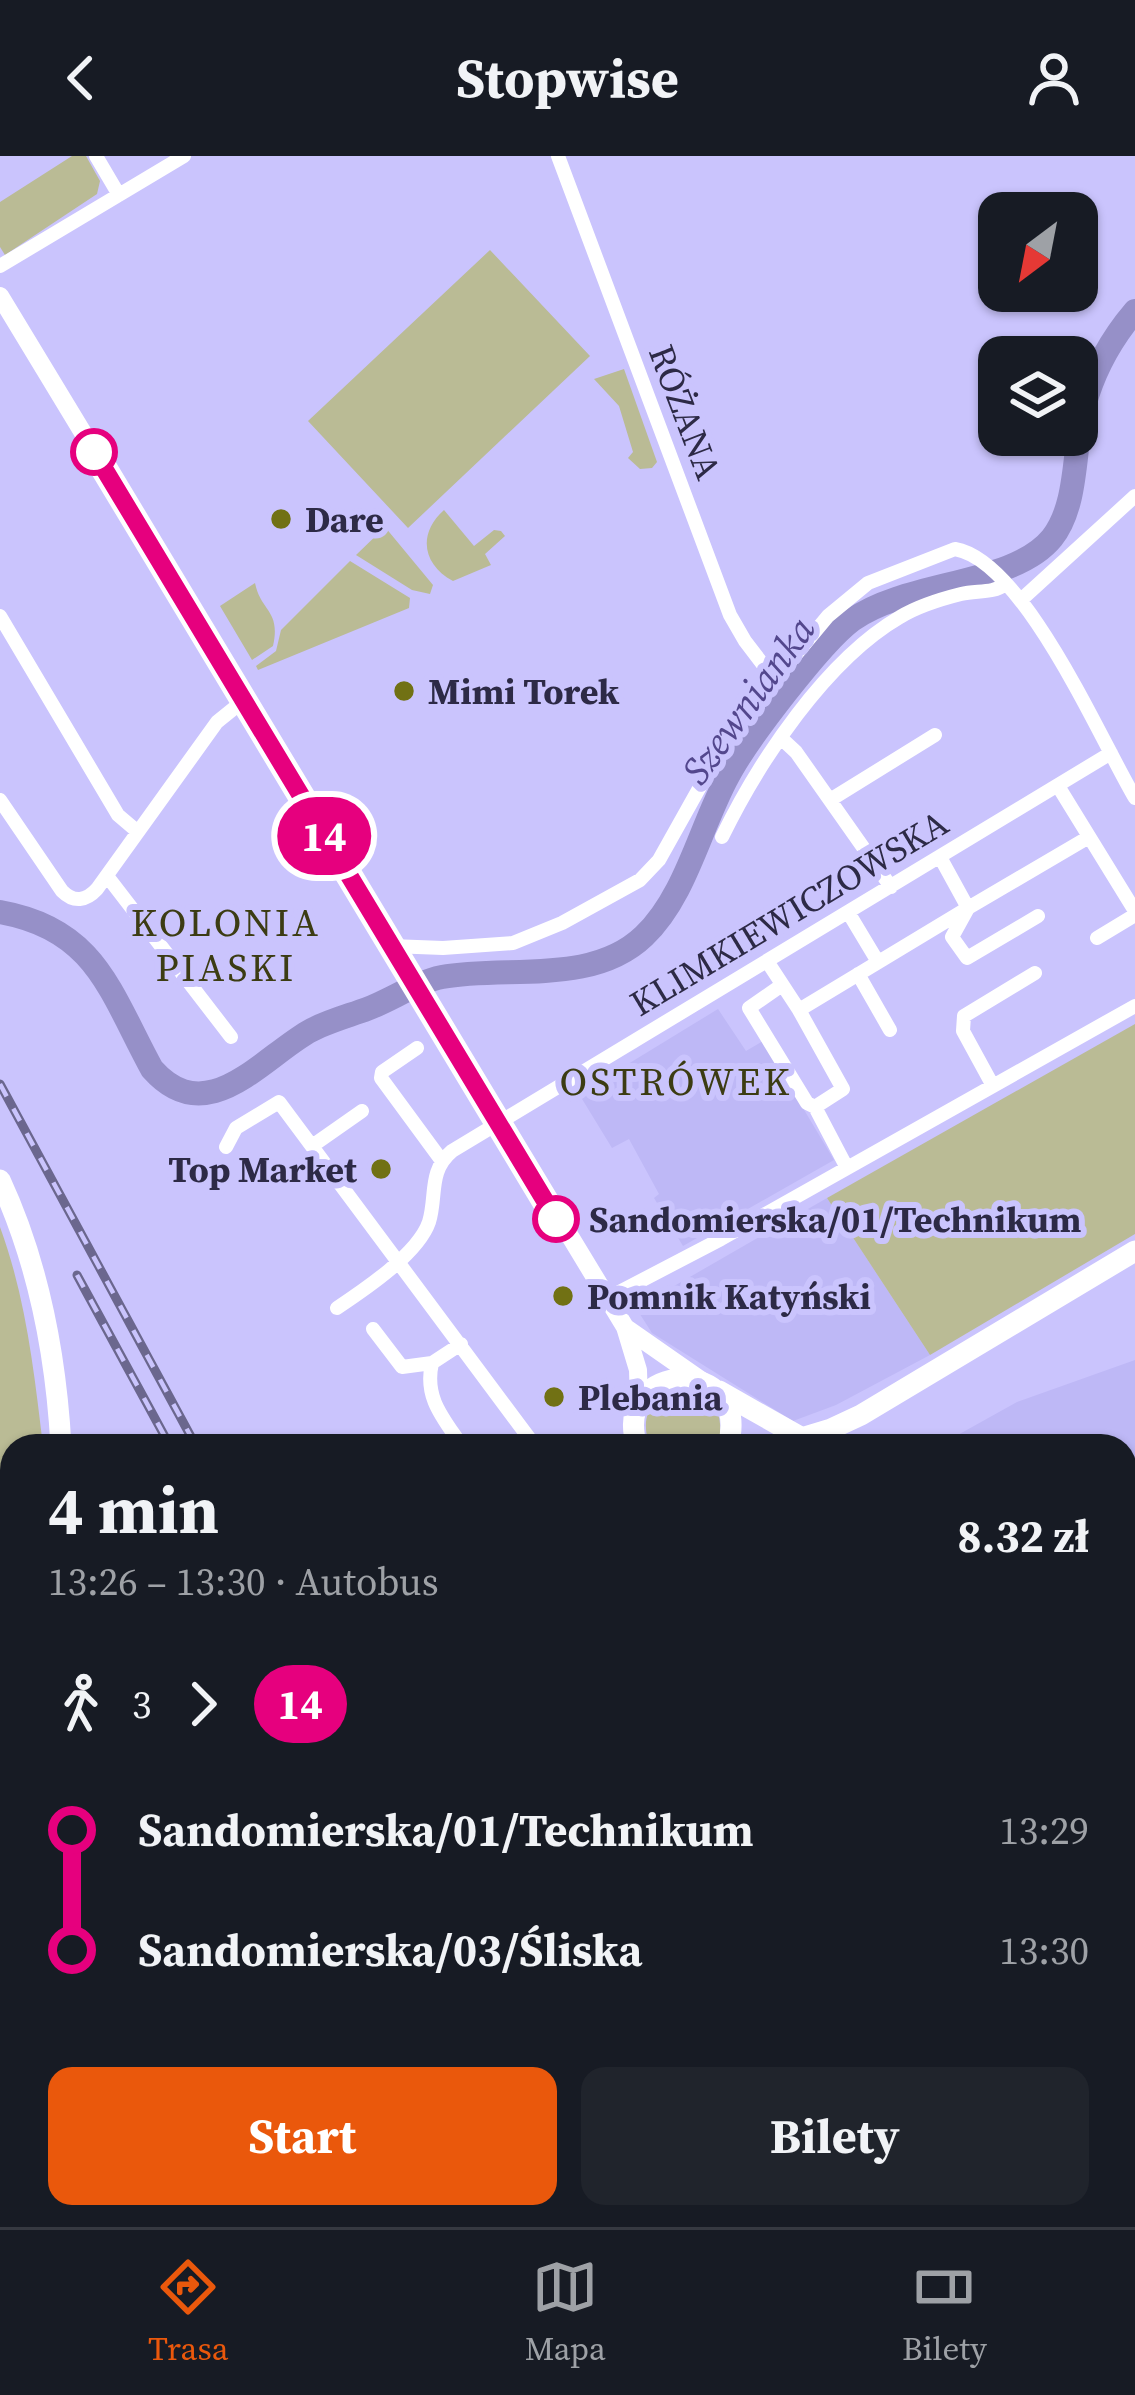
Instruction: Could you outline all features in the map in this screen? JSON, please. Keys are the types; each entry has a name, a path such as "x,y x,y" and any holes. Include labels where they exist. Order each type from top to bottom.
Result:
{"main road":[{"path":"0,1180 32,1267 47,1333 60,1434"},
{"path":"812,1434 861,1414 1135,1251"},
{"path":"634,1434 639,1404 663,1382 685,1378 709,1385 795,1434"},
{"path":"709,1385 727,1404 729,1434"}],"street":[{"path":"96,156 119,195"},
{"path":"0,266 184,156"},
{"name":"RÓŻANA","path":"558,156 730,615 774,679"},
{"path":"0,296 625,1327 638,1370 639,1404"},
{"path":"1022,599 1135,496"},
{"path":"391,946 513,943 631,887 659,860 729,735 828,616 868,583 955,549 968,553 1022,599 1135,798"},
{"path":"722,837 782,740 855,649 899,617 965,593 996,591 1006,584"},
{"path":"0,616 118,814 138,832"},
{"path":"0,800 70,898 88,897 218,722 243,701"},
{"path":"830,800 935,735"},
{"path":"782,740 796,752 891,887"},
{"name":"KLIMKIEWICZOWSKA","path":"442,1161 1112,754"},
{"path":"1058,786 1135,913 1096,938"},
{"path":"799,1010 1089,836"},
{"path":"940,857 968,908"},
{"path":"107,876 232,1037"},
{"path":"968,908 952,937 967,958 1038,916"},
{"path":"848,912 878,962"},
{"path":"767,961 843,1089 815,1106"},
{"path":"993,1086 963,1031 964,1016 1035,973"},
{"path":"858,974 890,1030"},
{"path":"782,986 749,1008 807,1102 815,1106 847,1168"},
{"path":"606,1299 1135,1006"},
{"path":"337,1308 398,1260 428,1224 442,1161 382,1078 416,1048"},
{"path":"226,1148 236,1128 279,1102 526,1434"},
{"path":"312,1146 362,1111"},
{"path":"625,1327 709,1385"},
{"path":"373,1329 402,1367 432,1363 461,1344"},
{"path":"432,1363 430,1396 454,1434"}],"shaded area":[{"path":"718,1009 746,1051 763,1041 834,1160 683,1246 654,1198 659,1194 629,1139 612,1148 579,1094"},
{"path":"827,1198 930,1355 836,1405 793,1421 652,1333 636,1308"},
{"path":"1135,1360 1135,1434 960,1434 1017,1402"}],"green space":[{"path":"72,156 86,156 100,181 97,194 5,255 0,247 0,202"},
{"path":"490,250 590,356 408,528 308,421"},
{"path":"624,369 657,462 652,468 640,469 628,458 633,452 619,406 594,379"},
{"path":"444,510 474,546 494,530 501,531 505,536 485,554 491,565 453,581 435,567 427,539"},
{"path":"385,527 433,585 430,594 412,590 356,555"},
{"path":"350,561 410,598 409,608 258,670 256,666 276,651 281,630"},
{"path":"255,583 275,634 273,646 252,660 220,606"},
{"path":"1135,1024 1135,1234 930,1355 827,1198"},
{"path":"0,1227 23,1308 41,1434 0,1434"},
{"path":"685,1388 710,1401 718,1415 719,1434 647,1434 651,1407 674,1390"}],"waterway":[{"name":"Szewnianka","path":"0,912 32,920 79,949 111,990 152,1069 172,1086 192,1093 232,1084 315,1028 433,979 574,968 623,952 644,936 671,901 718,796 751,740 839,632 875,607 1012,565 1035,554 1052,538 1067,509 1088,393 1104,356 1135,311"}],"railway":[{"path":"0,1084 190,1434"},
{"path":"77,1275 163,1434"}],"bus line":[{"name":"14","path":"94,452 556,1219"}],"place":[{"name":"Dare","path":"281,519"},
{"name":"Mimi Torek","path":"404,691"},
{"name":"Top Market","path":"381,1169"},
{"name":"Sandomierska/01/Technikum","path":"556,1219"},
{"name":"Pomnik Katyński","path":"563,1296"},
{"name":"Plebania","path":"554,1397"}],"district":[{"name":"KOLONIA PIASKI","path":"226,944"},
{"name":"OSTRÓWEK","path":"676,1081"}]}
